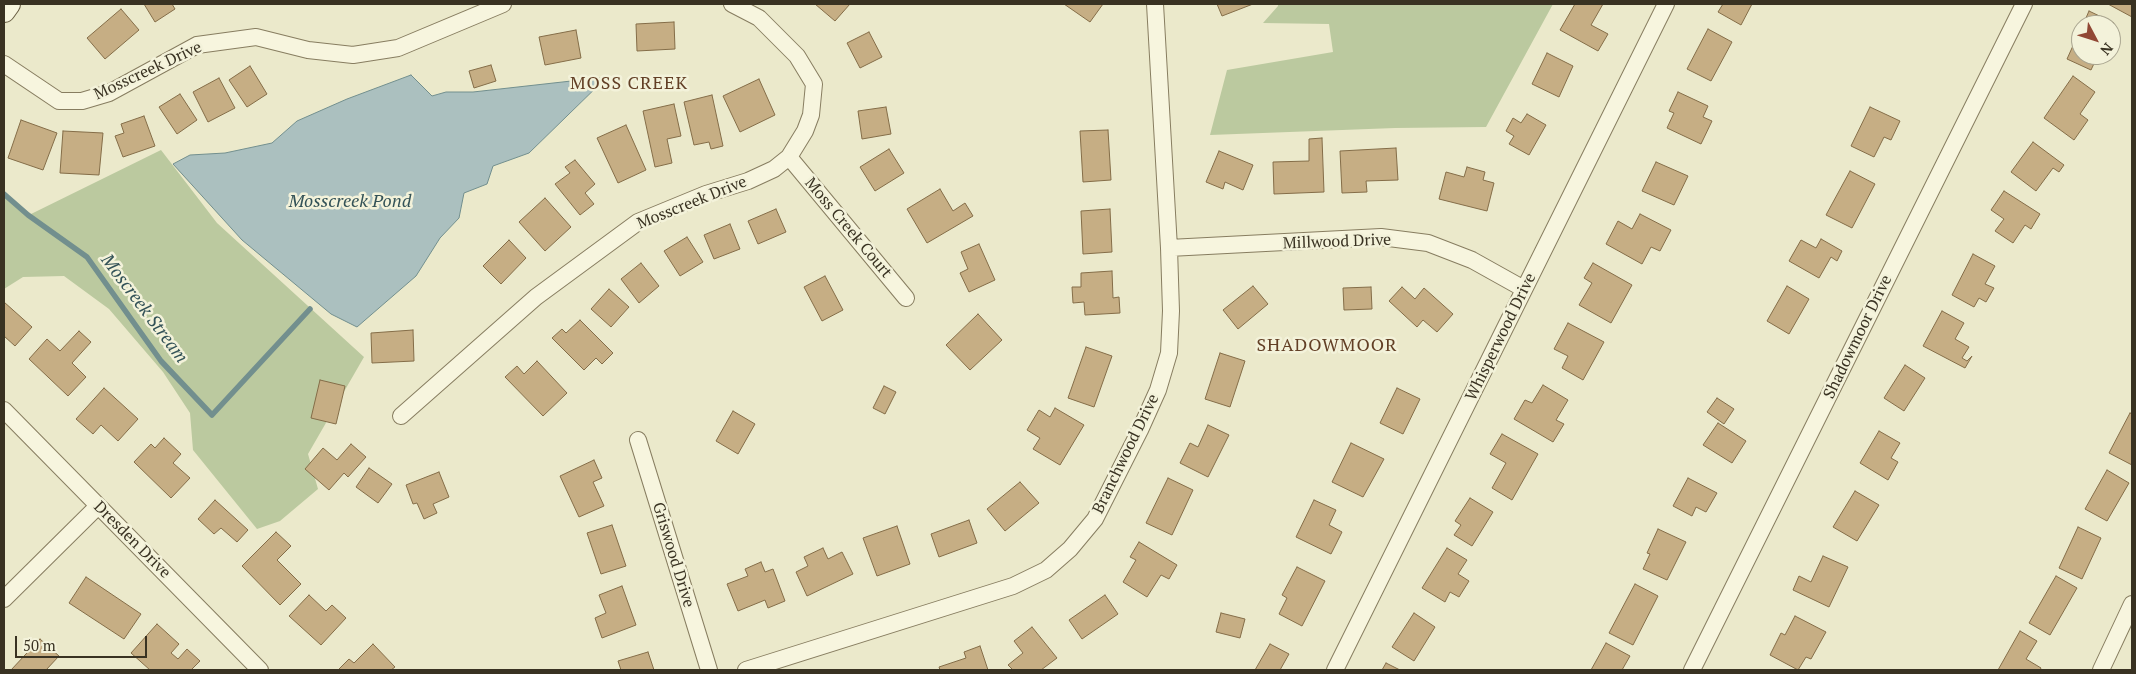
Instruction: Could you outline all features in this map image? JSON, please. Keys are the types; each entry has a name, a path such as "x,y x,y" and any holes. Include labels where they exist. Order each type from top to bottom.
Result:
{"main road":[{"path":"4,11 10,4"}],"street":[{"name":"Mosscreek Drive","path":"4,64 59,101 82,101 109,93 197,45 256,37 308,50 354,55 398,48 503,4"},
{"name":"Mosscreek Drive","path":"401,416 536,297 638,222 774,169 789,157 805,132 811,115 814,84 796,56 759,18 732,4"},
{"name":"Branchwood Drive","path":"746,670 1013,586 1046,570 1070,550 1095,519 1158,390 1169,353 1171,311 1169,248 1155,4"},
{"name":"Whisperwood Drive","path":"1335,670 1666,4"},
{"name":"Shadowmoor Drive","path":"1692,670 2024,4"},
{"name":"Moss Creek Court","path":"789,157 906,298"},
{"name":"Millwood Drive","path":"1169,248 1381,237 1428,243 1472,260 1524,289"},
{"name":"Dresden Drive","path":"4,410 260,670"},
{"name":"Griswood Drive","path":"638,440 709,670"},
{"path":"4,599 98,506"},
{"path":"2101,670 2132,604"}],"green space":[{"path":"1278,4 1553,4 1486,127 1395,128 1210,135 1227,70 1333,52 1329,24 1263,23"},
{"path":"161,150 217,223 364,357 308,454 318,489 280,521 257,529 193,450 190,413 163,372 109,309 64,276 23,277 4,289 4,194 29,215"}],"water":[{"name":"Mosscreek Pond","path":"411,75 432,96 446,92 473,92 607,77 529,153 493,166 487,184 464,193 459,218 440,238 416,276 357,327 331,314 242,240 173,164 190,155 225,153 272,143 297,121 347,99"}],"building":[{"path":"144,4 172,4 175,9 155,22"},
{"path":"815,4 850,4 835,21"},
{"path":"1064,4 1103,4 1090,22"},
{"path":"1217,4 1253,4 1222,16"},
{"path":"1575,4 1603,4 1591,25 1608,34 1598,51 1560,30"},
{"path":"1723,4 1752,4 1741,25 1718,12"},
{"path":"2108,4 2132,4 2132,17"},
{"path":"121,9 139,30 105,59 87,38"},
{"path":"2089,11 2097,15 2087,15"},
{"path":"674,22 675,49 637,51 636,24"},
{"path":"1708,29 1732,42 1711,81 1687,69"},
{"path":"576,30 581,58 545,65 539,37"},
{"path":"869,32 882,57 860,68 847,43"},
{"path":"2071,50 2071,61 2067,59"},
{"path":"1547,53 1573,66 1559,97 1532,84"},
{"path":"491,65 496,81 474,88 469,71"},
{"path":"2080,65 2093,65 2091,70"},
{"path":"250,66 267,94 247,107 229,80"},
{"path":"2073,76 2095,92 2080,114 2088,120 2074,140 2044,118"},
{"path":"219,78 235,108 208,122 193,92"},
{"path":"759,79 775,115 740,132 723,96"},
{"path":"1678,92 1708,106 1703,117 1712,121 1701,144 1667,128 1674,113 1669,111"},
{"path":"180,94 197,120 177,134 159,107"},
{"path":"712,95 723,146 711,149 709,142 694,145 684,102"},
{"path":"674,104 681,136 667,139 672,163 655,167 643,111"},
{"path":"886,107 891,134 862,139 858,111"},
{"path":"1870,107 1900,121 1891,140 1884,137 1874,157 1851,146"},
{"path":"1527,114 1546,125 1529,155 1509,144 1514,136 1506,131 1513,118 1521,123"},
{"path":"144,116 155,146 123,157 115,136 124,133 121,124"},
{"path":"21,120 57,133 43,170 8,158"},
{"path":"626,125 646,170 618,183 597,138"},
{"path":"1108,130 1111,180 1083,182 1080,131"},
{"path":"63,131 103,133 99,175 60,173"},
{"path":"1322,138 1324,192 1274,194 1273,162 1309,161 1309,139"},
{"path":"2033,142 2064,165 2059,172 2053,168 2036,191 2011,172"},
{"path":"1396,148 1398,180 1366,181 1367,192 1342,193 1340,151"},
{"path":"889,149 904,173 875,191 860,167"},
{"path":"1219,151 1253,165 1243,190 1225,182 1223,189 1206,182"},
{"path":"575,160 595,184 585,193 594,204 580,215 555,184 570,173 565,167"},
{"path":"1656,162 1688,176 1674,205 1642,191"},
{"path":"1467,167 1485,172 1483,180 1494,183 1487,211 1439,199 1446,172 1464,177"},
{"path":"1850,171 1875,184 1852,228 1826,215"},
{"path":"940,189 953,211 965,203 973,216 927,243 907,209"},
{"path":"2004,191 2040,214 2031,229 2025,225 2013,243 1995,231 2004,219 1991,210"},
{"path":"545,198 571,227 545,251 519,222"},
{"path":"776,209 786,232 758,244 748,221"},
{"path":"1110,209 1112,252 1083,254 1081,211"},
{"path":"1640,214 1671,230 1660,251 1651,247 1642,264 1606,244 1618,221 1632,229"},
{"path":"730,224 740,249 714,259 704,235"},
{"path":"687,237 703,262 680,276 664,251"},
{"path":"1821,239 1842,251 1837,261 1831,257 1819,278 1789,261 1801,240 1816,248"},
{"path":"509,240 526,258 501,284 483,266"},
{"path":"979,244 995,280 969,292 960,273 968,269 961,252"},
{"path":"1973,254 1995,266 1985,284 1994,288 1986,302 1979,298 1974,307 1952,295"},
{"path":"641,263 659,286 639,303 621,279"},
{"path":"1593,263 1632,285 1611,323 1579,305 1592,283 1584,278"},
{"path":"1112,271 1113,298 1119,297 1120,313 1085,315 1084,302 1073,303 1072,287 1081,287 1081,273"},
{"path":"825,276 843,310 822,321 804,287"},
{"path":"1253,286 1268,304 1238,329 1223,310"},
{"path":"1787,286 1809,299 1789,334 1767,321"},
{"path":"1371,287 1372,309 1344,310 1343,288"},
{"path":"1402,287 1415,299 1424,288 1453,314 1437,332 1423,320 1417,327 1389,301"},
{"path":"609,289 629,307 611,327 591,309"},
{"path":"4,302 32,327 15,346 4,336"},
{"path":"1942,311 1964,323 1955,339 1969,347 1962,358 1967,361 1972,356 1965,368 1923,346"},
{"path":"978,314 1002,340 970,370 946,345"},
{"path":"580,320 613,353 602,364 596,358 584,370 552,338 562,329 566,333"},
{"path":"1568,323 1604,342 1583,380 1562,368 1568,356 1554,349"},
{"path":"413,330 414,361 372,363 371,333"},
{"path":"79,331 91,342 72,363 86,377 68,396 29,359 47,339 60,351"},
{"path":"1086,347 1112,356 1094,407 1068,398"},
{"path":"1220,353 1245,361 1230,407 1205,399"},
{"path":"537,361 567,393 543,416 505,377 517,366 524,374"},
{"path":"1905,365 1925,378 1904,411 1884,398"},
{"path":"320,380 345,386 336,424 311,418"},
{"path":"1543,385 1568,400 1556,420 1564,424 1553,442 1514,419 1525,400 1532,403"},
{"path":"884,386 896,392 885,414 873,408"},
{"path":"104,388 138,419 118,441 101,425 93,434 76,419"},
{"path":"1397,388 1420,399 1403,434 1380,423"},
{"path":"1717,398 1734,409 1724,424 1707,412"},
{"path":"1055,408 1084,425 1060,465 1033,449 1040,438 1027,430 1039,410 1050,417"},
{"path":"733,411 755,424 738,454 716,441"},
{"path":"2130,413 2132,414 2132,465 2109,453"},
{"path":"1718,423 1746,441 1732,463 1703,445"},
{"path":"1208,425 1229,435 1208,477 1180,463 1190,443 1198,447"},
{"path":"1879,431 1900,443 1891,458 1898,462 1888,480 1860,463"},
{"path":"1502,434 1538,454 1512,500 1492,488 1506,463 1490,454"},
{"path":"164,438 181,454 173,463 190,478 171,498 134,462 151,444 155,448"},
{"path":"1351,443 1384,459 1363,497 1332,482"},
{"path":"351,444 366,457 348,477 344,473 329,490 305,469 323,448 337,460"},
{"path":"594,460 602,478 593,482 604,506 579,517 560,476"},
{"path":"369,468 392,484 378,503 356,487"},
{"path":"2107,470 2129,483 2107,521 2085,509"},
{"path":"439,472 449,497 433,504 437,513 424,519 417,503 413,504 406,485"},
{"path":"1168,478 1193,490 1172,535 1146,523"},
{"path":"1688,478 1717,493 1706,512 1696,507 1692,516 1673,506"},
{"path":"1020,482 1039,503 1005,531 987,509"},
{"path":"1855,491 1879,505 1857,541 1833,527"},
{"path":"1470,498 1493,512 1472,546 1454,535 1461,525 1455,521"},
{"path":"215,500 248,530 237,542 221,528 214,534 198,519"},
{"path":"1314,500 1336,510 1329,525 1342,532 1331,554 1296,537"},
{"path":"969,520 977,543 939,557 931,534"},
{"path":"612,525 626,566 601,574 587,533"},
{"path":"897,526 910,564 877,576 863,538"},
{"path":"2078,527 2101,538 2082,579 2059,568"},
{"path":"1658,529 1686,542 1667,580 1643,569 1650,554 1647,553"},
{"path":"276,532 291,546 277,560 301,584 280,605 242,566"},
{"path":"1139,542 1177,565 1169,579 1161,575 1147,597 1123,582 1136,560 1130,557"},
{"path":"823,548 828,559 842,552 853,574 807,596 796,572 808,566 804,557"},
{"path":"1447,548 1467,560 1458,574 1469,581 1459,597 1450,592 1445,602 1422,588"},
{"path":"1823,556 1848,567 1829,607 1793,590 1799,576 1811,582"},
{"path":"761,562 765,572 773,569 785,601 768,608 765,600 738,611 727,584 748,576 745,569"},
{"path":"1297,567 1325,581 1302,626 1279,614 1287,598 1282,595"},
{"path":"2056,576 2077,588 2050,635 2029,623"},
{"path":"86,577 141,614 124,639 69,603"},
{"path":"1635,584 1658,596 1633,645 1609,633"},
{"path":"622,586 636,625 602,638 595,618 606,613 599,595"},
{"path":"309,595 326,611 332,605 346,618 321,645 289,616"},
{"path":"1105,595 1118,614 1082,639 1069,620"},
{"path":"1221,613 1245,619 1240,638 1216,632"},
{"path":"1414,613 1435,627 1414,661 1392,647"},
{"path":"1795,616 1826,632 1811,659 1806,657 1798,670 1770,655 1781,633 1785,635"},
{"path":"157,624 179,644 171,653 178,659 187,649 200,661 191,670 150,670 131,653"},
{"path":"1032,627 1057,658 1041,670 1013,670 1008,665 1023,653 1014,641"},
{"path":"2020,631 2037,641 2026,659 2041,668 2040,670 1998,670"},
{"path":"40,639 59,656 46,670 11,670"},
{"path":"1606,643 1630,656 1622,670 1591,670"},
{"path":"373,644 395,667 391,670 338,670 349,659 354,663"},
{"path":"1270,644 1289,654 1280,670 1255,670"},
{"path":"980,646 988,670 940,670 939,667 966,658 964,652"},
{"path":"648,652 654,670 621,670 618,661"},
{"path":"1386,663 1400,670 1382,670"}],"waterway":[{"name":"Moscreek Stream","path":"4,194 28,215 87,257 161,361 212,415 310,309"}],"district":[{"name":"MOSS CREEK","path":"629,84"},
{"name":"SHADOWMOOR","path":"1327,346"}]}
